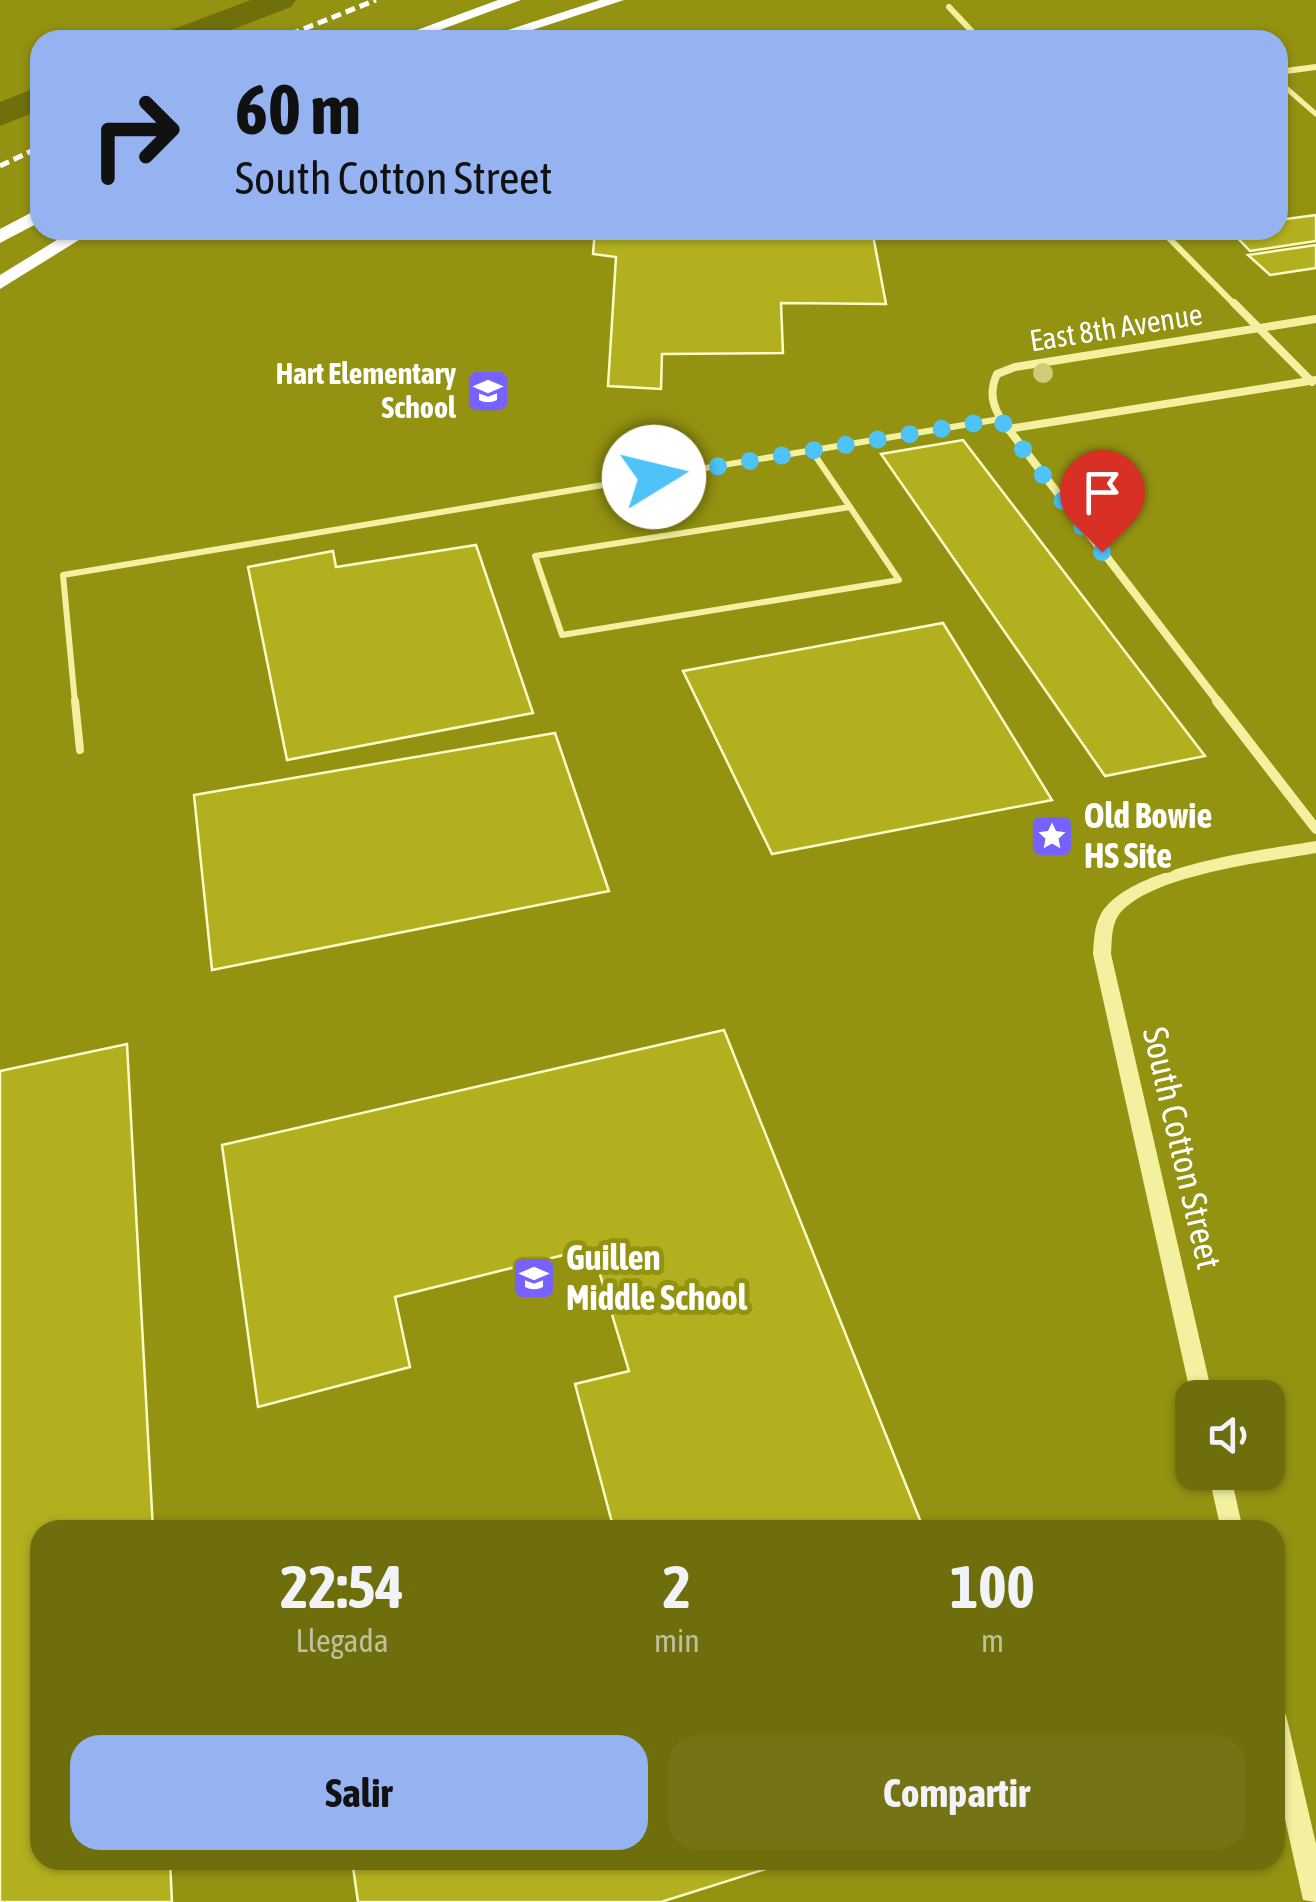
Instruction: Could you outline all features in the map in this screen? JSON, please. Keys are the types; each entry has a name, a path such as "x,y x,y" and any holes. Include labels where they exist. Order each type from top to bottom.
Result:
{"highway":[{"path":"426,30 512,0"},
{"path":"518,30 616,0"},
{"path":"0,237 30,220"},
{"path":"0,284 70,240"}],"street":[{"path":"948,7 970,30"},
{"path":"1288,71 1316,67"},
{"path":"1171,240 1314,383"},
{"name":"East 8th Avenue","path":"1000,419 992,404 990,387 997,374 1015,367 1316,319"},
{"path":"1008,429 1314,383"},
{"path":"1000,419 1316,830"},
{"name":"South Cotton Street","path":"1198,1380 1102,954 1109,914 1128,894 1158,880 1316,848"},
{"path":"1224,1490 1230,1520"},
{"path":"1285,1763 1316,1900"}],"lane":[{"path":"1288,90 1316,114"},
{"path":"80,750 63,575 1000,419"},
{"path":"812,451 850,507 899,580 562,636 535,556 850,507"}],"building":[{"path":"1316,215 1316,241 1250,251 1240,240 1288,240 1288,219"},
{"path":"594,240 874,240 886,304 781,303 783,353 662,354 661,389 608,386 616,257 593,254"},
{"path":"1316,245 1316,268 1270,275 1248,255"},
{"path":"963,440 1205,756 1105,776 881,454"},
{"path":"476,545 533,713 287,760 248,567 333,551 336,567"},
{"path":"943,623 1052,800 772,854 683,671"},
{"path":"555,733 609,891 212,970 194,795"},
{"path":"724,1030 920,1520 611,1520 575,1384 629,1371 592,1248 395,1297 410,1367 258,1407 222,1145"},
{"path":"127,1044 152,1520 30,1520 30,1870 170,1870 172,1902 0,1902 0,1071"},
{"path":"353,1870 762,1870 661,1902 358,1902"}],"waterway":[{"path":"201,30 280,0"},
{"path":"0,115 30,102"}],"railway":[{"path":"301,30 376,0"},
{"path":"0,166 30,152"}],"place":[{"name":"Hart Elementary School","path":"488,391"},
{"name":"Old Bowie HS Site","path":"1052,836"},
{"name":"Guillen Middle School","path":"534,1278"}],"route":[{"path":"654,477 1000,419 1102,552"}]}
